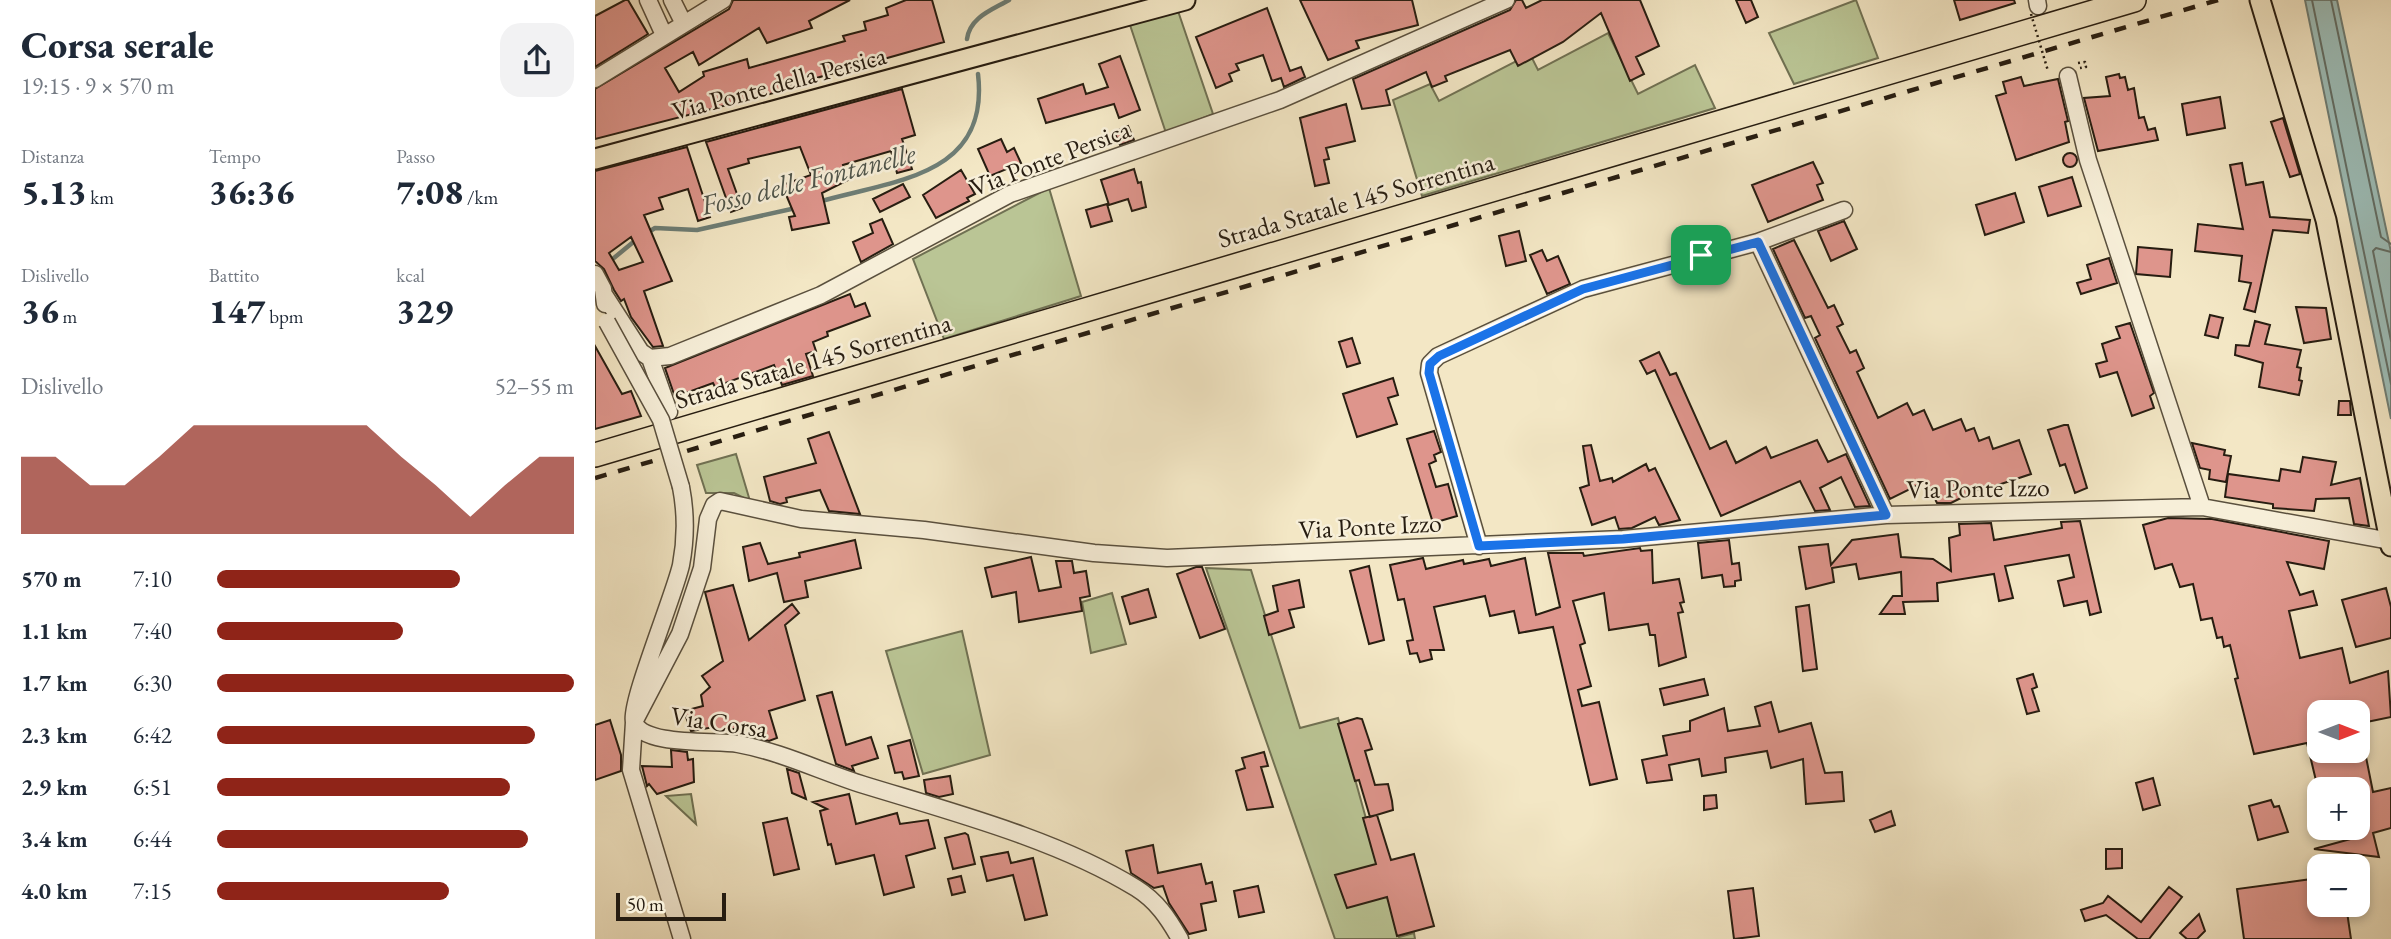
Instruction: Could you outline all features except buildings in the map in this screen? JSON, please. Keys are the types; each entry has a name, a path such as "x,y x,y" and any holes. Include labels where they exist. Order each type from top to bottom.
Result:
{"highway":[{"name":"Strada Statale 145 Sorrentina","path":"595,455 2134,0"}],"main road":[{"name":"Via Ponte della Persica","path":"595,159 1185,0"},
{"path":"2262,7 2326,220 2390,544"}],"street":[{"path":"648,0 664,35"},
{"path":"672,0 684,24"},
{"path":"595,79 723,0"},
{"name":"Via Ponte Persica","path":"650,358 670,356 730,334 821,295 1010,194 1280,100 1506,0"},
{"path":"2068,76 2088,160 2202,507"},
{"path":"1479,546 1429,373 1430,364 1439,356 1583,289 1758,242 1844,210"},
{"path":"1758,242 1886,515"},
{"name":"Via Corsa","path":"597,277 605,296 607,322 661,420 681,487 685,526 680,566 661,633 634,702 634,722 639,729 657,738 741,745 934,805 1081,859 1137,888 1163,909 1180,939"},
{"path":"605,296 641,352 650,358 669,412"},
{"name":"Via Ponte Izzo","path":"634,722 687,614 702,568 708,519 714,505 720,501 801,519 924,530 1094,554 1237,557 1623,539 1886,515 2202,507 2390,544"},
{"path":"634,722 631,770 682,939"}],"path":[{"path":"2035,7 2048,71"}],"green space":[{"path":"1856,0 1878,58 1794,84 1769,33"},
{"path":"1178,11 1213,114 1166,133 1130,25"},
{"path":"1608,33 1638,94 1695,65 1715,108 1422,196 1393,100 1430,84 1439,101 1530,54 1538,70"},
{"path":"1049,188 1081,296 944,339 913,259"},
{"path":"736,454 750,501 734,493 706,493 697,465"},
{"path":"1206,568 1251,570 1300,728 1338,718 1399,937 1414,933 1415,939 1335,939"},
{"path":"1112,593 1126,644 1091,653 1082,602"},
{"path":"962,631 990,755 923,774 886,651"},
{"path":"691,794 696,824 666,796"}],"water":[{"path":"2305,0 2337,0 2391,252 2391,419"}],"waterway":[{"name":"Fosso delle Fontanelle","path":"967,39 977,20 1009,0"},
{"name":"Fosso delle Fontanelle","path":"818,202 905,179 931,168 953,154 969,134 978,108 978,74"},
{"name":"Fosso delle Fontanelle","path":"647,233 655,228 697,230 796,208"},
{"name":"Fosso delle Fontanelle","path":"609,262 637,239"}],"railway":[{"path":"595,478 2218,0"}],"route":[{"path":"1758,242 1886,515 1623,539 1479,546 1429,373 1430,364 1439,356 1583,289 1701,255 1758,242"}]}
